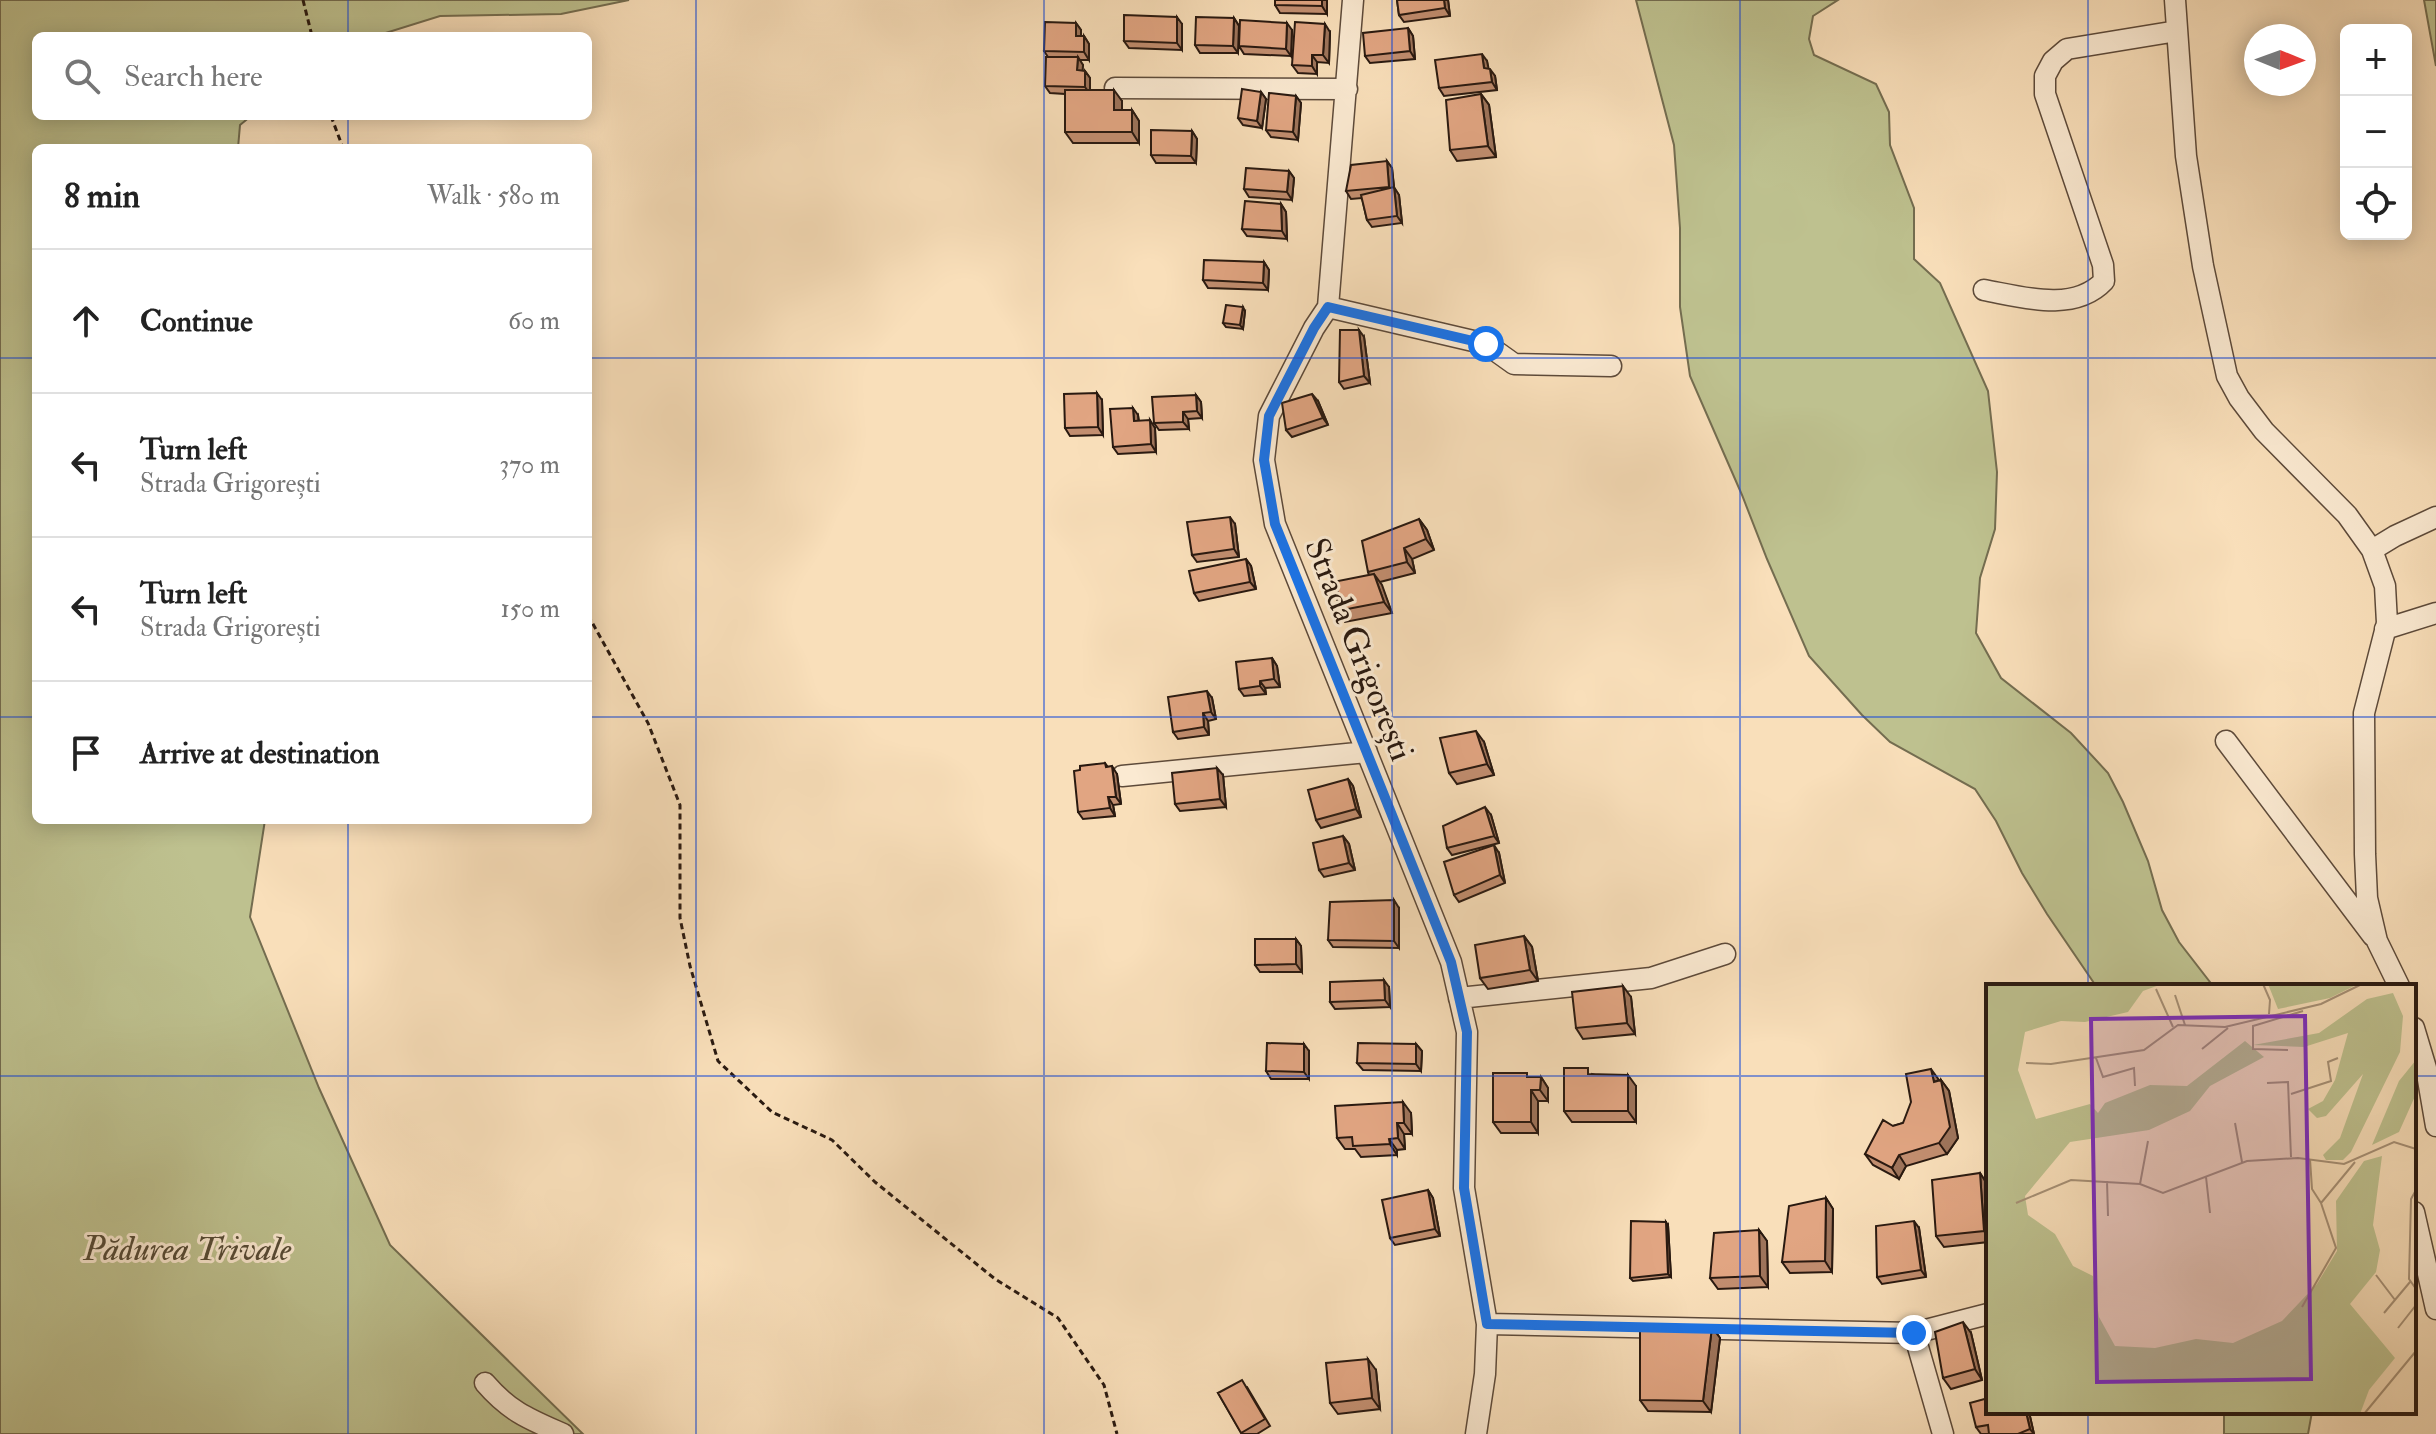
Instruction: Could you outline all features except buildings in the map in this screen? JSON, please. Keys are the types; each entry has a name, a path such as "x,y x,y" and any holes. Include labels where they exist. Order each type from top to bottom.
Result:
{"street":[{"name":"Strada Grigorești","path":"1353,0 1328,307 1269,416 1264,460 1275,524 1451,962 1467,1032 1464,1188 1487,1324 1485,1374 1476,1434"},
{"path":"2175,0 2186,156 2203,266 2227,376 2264,431 2347,515 2372,550 2385,586 2385,629 2364,713 2367,898 2377,941"},
{"path":"1984,290 2037,300 2076,299 2095,291 2104,281 2103,265 2045,94 2045,76 2053,61 2067,49 2177,31"},
{"path":"1115,88 1347,89"},
{"path":"1328,307 1486,344 1514,364 1611,366"},
{"path":"2372,550 2436,517"},
{"path":"2385,629 2436,613"},
{"path":"2226,741 2377,941 2398,984"},
{"path":"1122,776 1367,752"},
{"path":"1459,998 1651,978 1725,954"},
{"path":"2416,1035 2426,1068 2436,1126"},
{"path":"2416,1221 2436,1309"},
{"path":"1487,1324 1914,1333 1986,1315"},
{"path":"1914,1333 1943,1434"},
{"path":"485,1383 499,1400 520,1416 563,1434"}],"path":[{"path":"303,0 311,32"},
{"path":"332,120 342,144"},
{"path":"592,622 648,723 680,805 680,918 690,966 718,1061 772,1112 832,1140 875,1182 995,1279 1058,1318 1104,1385 1117,1434"}],"green space":[{"name":"Pădurea Trivale","path":"0,0 629,0 561,14 440,16 389,32 32,32 32,120 246,120 240,125 238,144 32,144 32,824 264,824 250,917 319,1088 390,1245 583,1434 0,1434"},
{"path":"1636,0 1838,0 1813,16 1809,39 1814,55 1876,84 1889,112 1890,145 1914,208 1914,259 1940,283 1988,391 1997,472 1995,529 1980,578 1976,633 2001,678 2071,733 2108,773 2148,861 2162,910 2179,942 2211,984 2095,984 2047,914 1975,789 1890,742 1809,656 1690,376 1680,307 1680,228 1674,145"},
{"path":"2424,0 2436,0 2436,66"},
{"path":"2224,1414 2312,1414 2308,1434 2224,1434"}],"route":[{"path":"1486,344 1328,307 1269,416 1264,460 1275,524 1451,962 1467,1032 1464,1188 1487,1324 1914,1333"}]}
